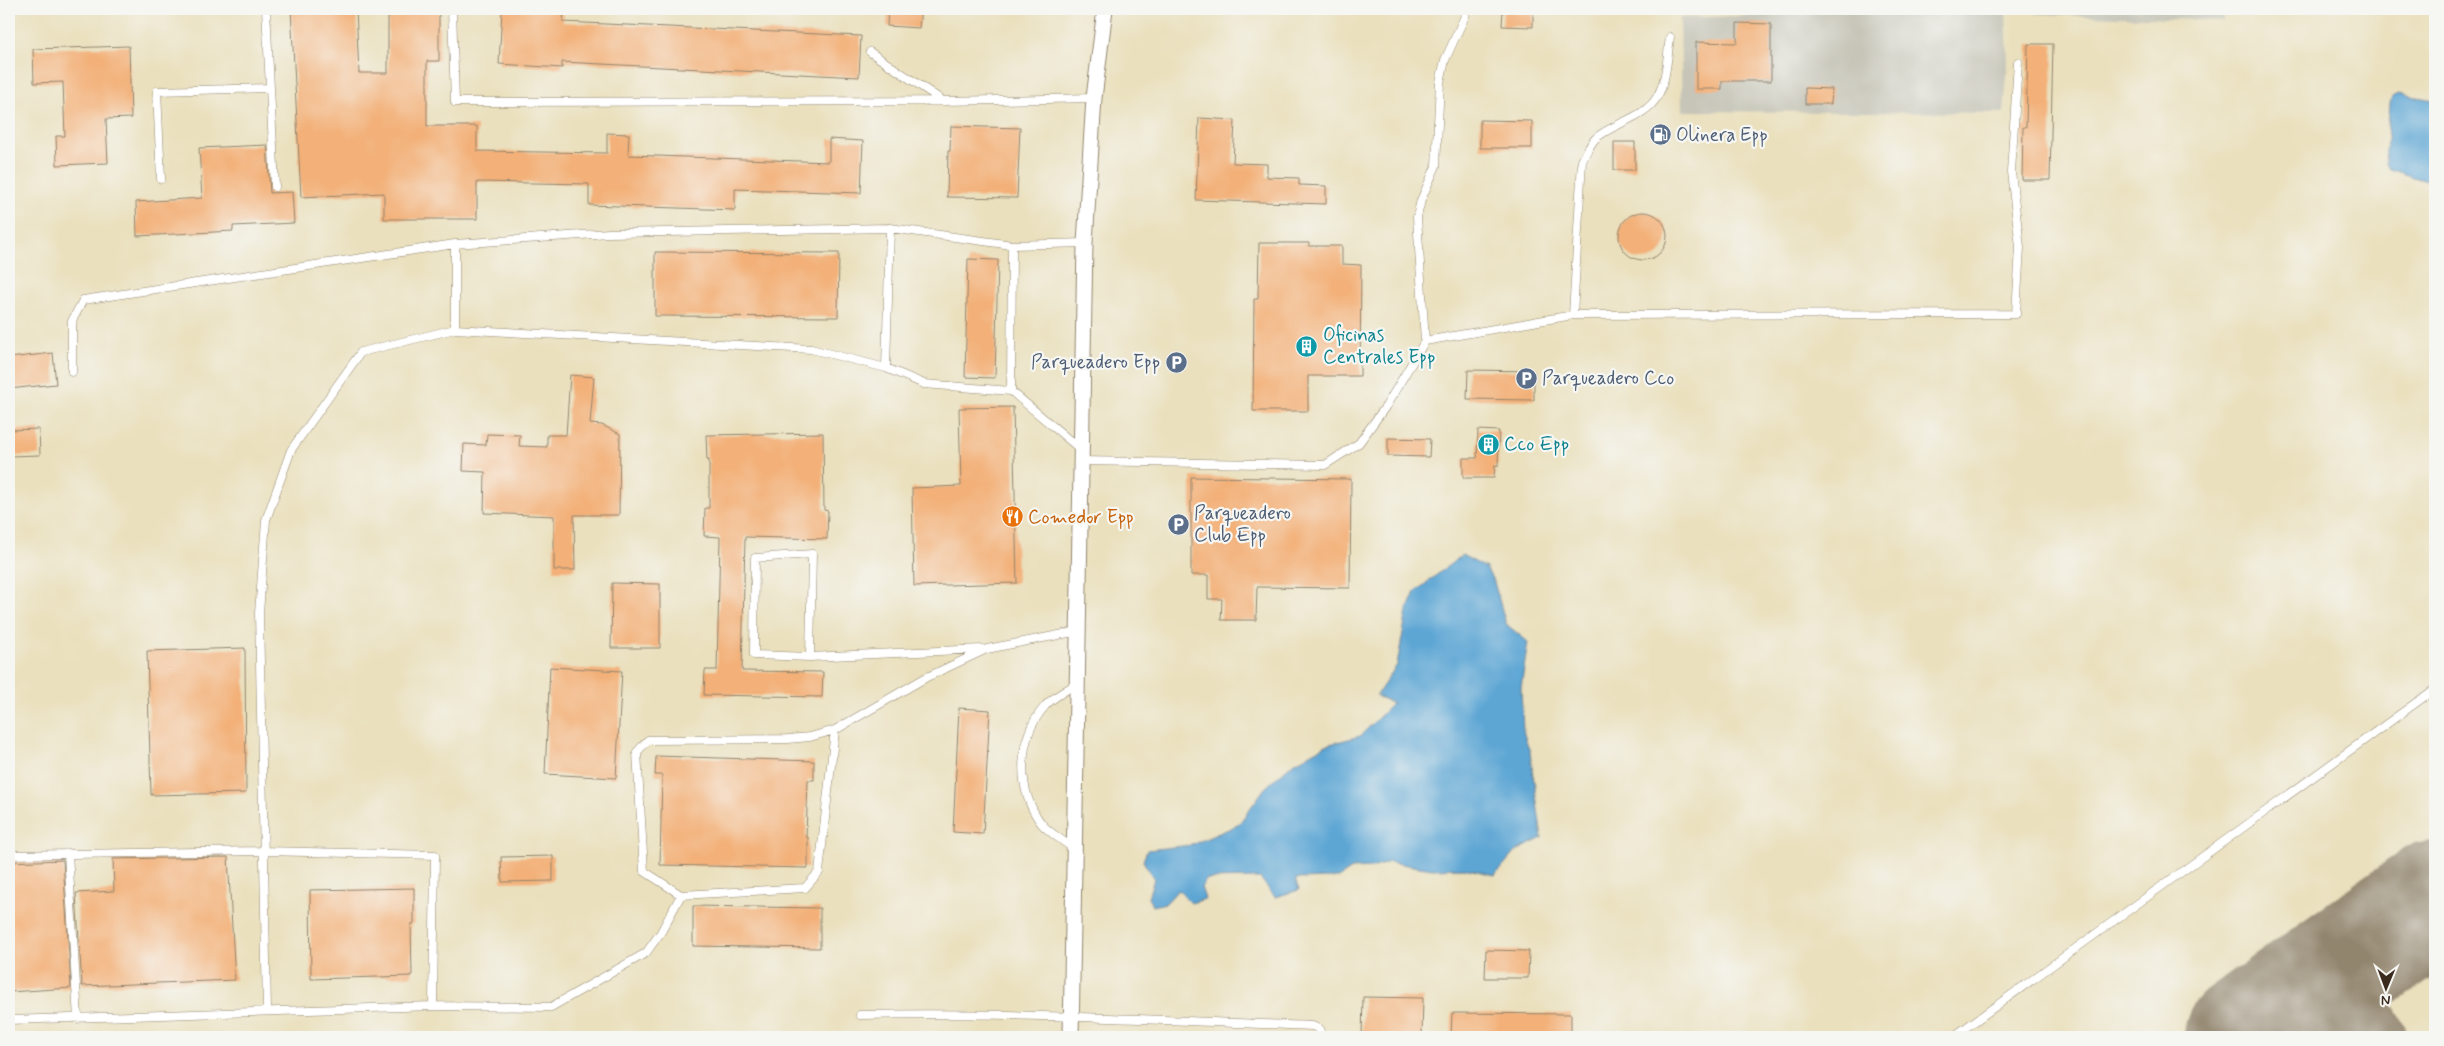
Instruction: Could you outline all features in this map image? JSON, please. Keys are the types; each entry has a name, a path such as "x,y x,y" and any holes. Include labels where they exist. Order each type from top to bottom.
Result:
{"street":[{"path":"1071,1037 1079,682 1080,455 1085,243 1094,98 1105,9"}],"lane":[{"path":"266,9 275,187"},
{"path":"452,9 455,102 943,101 1094,98"},
{"path":"267,1010 258,613 266,520 291,450 361,352 455,328 811,348 886,368 924,384 1011,391 1080,455 1326,465 1359,443 1386,406 1425,341 1417,217 1421,200 1436,166 1440,82 1445,60 1465,16"},
{"path":"1573,315 1582,161 1597,137 1642,110 1656,99 1664,80 1670,38"},
{"path":"870,52 943,101"},
{"path":"1425,341 1573,315 2016,314 2020,247 2011,172 2018,62"},
{"path":"161,178 157,92 270,88"},
{"path":"72,372 72,321 83,300 455,244 609,233 890,228 1012,245 1085,243"},
{"path":"886,368 890,228"},
{"path":"455,244 455,328"},
{"path":"1011,391 1012,245"},
{"path":"810,657 812,554 755,558 754,655 810,657 987,649 1079,631"},
{"path":"835,730 819,872 805,888 681,895 644,871 637,752 648,740 788,739 810,737 835,730 925,678 987,649"},
{"path":"1076,851 1042,824 1026,793 1022,760 1030,731 1045,706 1079,682"},
{"path":"1953,1037 2435,689"},
{"path":"9,855 264,851 435,855 433,1006"},
{"path":"68,853 78,1019"},
{"path":"9,1020 433,1006 551,1007 646,953 661,932 681,895"},
{"path":"860,1015 918,1014 1072,1017 1312,1026 1320,1029 1322,1037"}],"shaded area":[{"path":"1778,9 2006,9 2008,61 2004,113 1682,111 1680,18 1777,15"},
{"path":"2036,9 2223,9 2223,21 2036,14"}],"water":[{"path":"2399,94 2435,100 2435,184 2389,169 2385,164 2390,103 2392,97"},
{"path":"1462,555 1486,568 1494,582 1506,624 1528,642 1521,688 1523,731 1530,752 1542,838 1515,852 1495,875 1463,868 1432,869 1389,862 1372,868 1352,869 1338,878 1295,879 1299,890 1275,897 1260,878 1207,879 1201,887 1205,899 1191,903 1178,890 1166,903 1152,906 1148,897 1154,879 1143,861 1147,850 1191,845 1238,825 1265,788 1292,764 1326,745 1360,736 1393,703 1376,696 1397,665 1407,611 1415,592"}],"building":[{"path":"291,9 356,9 359,73 388,73 388,9 439,9 439,61 427,61 427,126 477,126 477,151 607,153 607,133 629,134 628,155 829,162 829,139 863,141 861,193 735,189 735,210 589,205 589,184 477,182 477,219 384,219 384,193 301,197"},
{"path":"502,9 564,9 563,22 861,36 859,77 562,62 562,68 499,64"},
{"path":"888,9 921,9 919,28 887,26"},
{"path":"1503,10 1533,11 1533,27 1502,26"},
{"path":"1737,23 1771,24 1771,81 1722,81 1722,89 1696,89 1696,42 1737,43"},
{"path":"2028,44 2053,44 2050,180 2022,180 2023,127 2026,127"},
{"path":"129,46 131,118 106,119 108,163 57,165 56,136 65,136 63,82 34,83 33,49"},
{"path":"1805,88 1832,89 1831,104 1805,104"},
{"path":"1199,118 1235,120 1233,163 1267,164 1267,177 1299,178 1299,185 1326,186 1326,204 1196,200"},
{"path":"1480,120 1532,121 1532,148 1480,148"},
{"path":"951,126 1020,128 1017,198 947,197 948,151 950,151"},
{"path":"1614,142 1635,142 1635,170 1614,170"},
{"path":"267,145 270,193 292,192 294,223 233,226 233,231 137,236 136,202 202,198 199,148"},
{"path":"1638,212 1648,212 1660,219 1667,231 1667,241 1660,253 1648,260 1638,260 1630,256 1623,249 1619,241 1619,231 1623,223 1630,216"},
{"name":"Oficinas Centrales Epp","path":"1259,243 1309,243 1309,246 1342,246 1342,264 1361,265 1360,376 1308,376 1308,411 1253,411 1254,299 1258,299"},
{"path":"655,252 839,253 838,317 655,316"},
{"path":"968,259 998,260 995,378 965,377"},
{"path":"53,353 56,384 9,389 9,358"},
{"path":"1468,370 1534,371 1534,400 1467,399"},
{"path":"570,375 594,377 590,424 602,425 620,434 619,515 574,515 575,570 554,570 554,516 484,513 485,472 463,471 464,444 486,445 487,434 520,435 519,446 547,447 547,435 566,435"},
{"path":"1013,407 1017,583 914,586 912,488 961,486 959,408"},
{"path":"39,429 40,455 9,456 9,430"},
{"name":"Cco Epp","path":"1478,430 1499,431 1498,466 1495,465 1494,478 1463,478 1463,458 1477,458"},
{"path":"823,433 824,510 828,511 827,539 745,537 742,671 823,672 822,697 704,695 705,670 717,670 720,537 704,536 705,508 709,508 709,460 707,460 706,435"},
{"path":"1388,438 1430,439 1429,457 1388,456"},
{"path":"1191,477 1351,479 1350,588 1257,587 1256,620 1221,620 1222,599 1208,599 1208,575 1191,575"},
{"path":"612,583 660,584 660,648 611,648"},
{"path":"245,648 246,793 151,795 147,651"},
{"path":"550,667 622,671 616,778 545,774"},
{"path":"959,708 990,710 983,834 953,832"},
{"path":"656,756 814,761 814,780 808,780 806,837 808,837 808,868 660,865 662,775 655,775"},
{"path":"553,856 553,881 502,882 501,857"},
{"path":"228,857 235,980 82,986 76,893 114,891 113,859"},
{"path":"63,860 71,988 9,992 9,862"},
{"path":"414,888 414,924 411,924 412,976 311,979 310,890"},
{"path":"693,906 820,908 820,948 693,946"},
{"path":"1486,950 1529,951 1528,978 1485,978"},
{"path":"1363,997 1423,998 1422,1037 1362,1037"},
{"path":"1452,1013 1571,1014 1571,1037 1451,1037"}],"taxiway":[{"path":"2342,968 2383,1037"}],"runway":[{"path":"2245,1037 2435,901"}],"place":[{"name":"Olinera Epp","path":"1660,135"},
{"name":"Oficinas Centrales Epp","path":"1307,346"},
{"name":"Parqueadero Epp","path":"1176,362"},
{"name":"Parqueadero Cco","path":"1526,378"},
{"name":"Cco Epp","path":"1488,444"},
{"name":"Comedor Epp","path":"1012,517"},
{"name":"Parqueadero Club Epp","path":"1178,524"}]}
